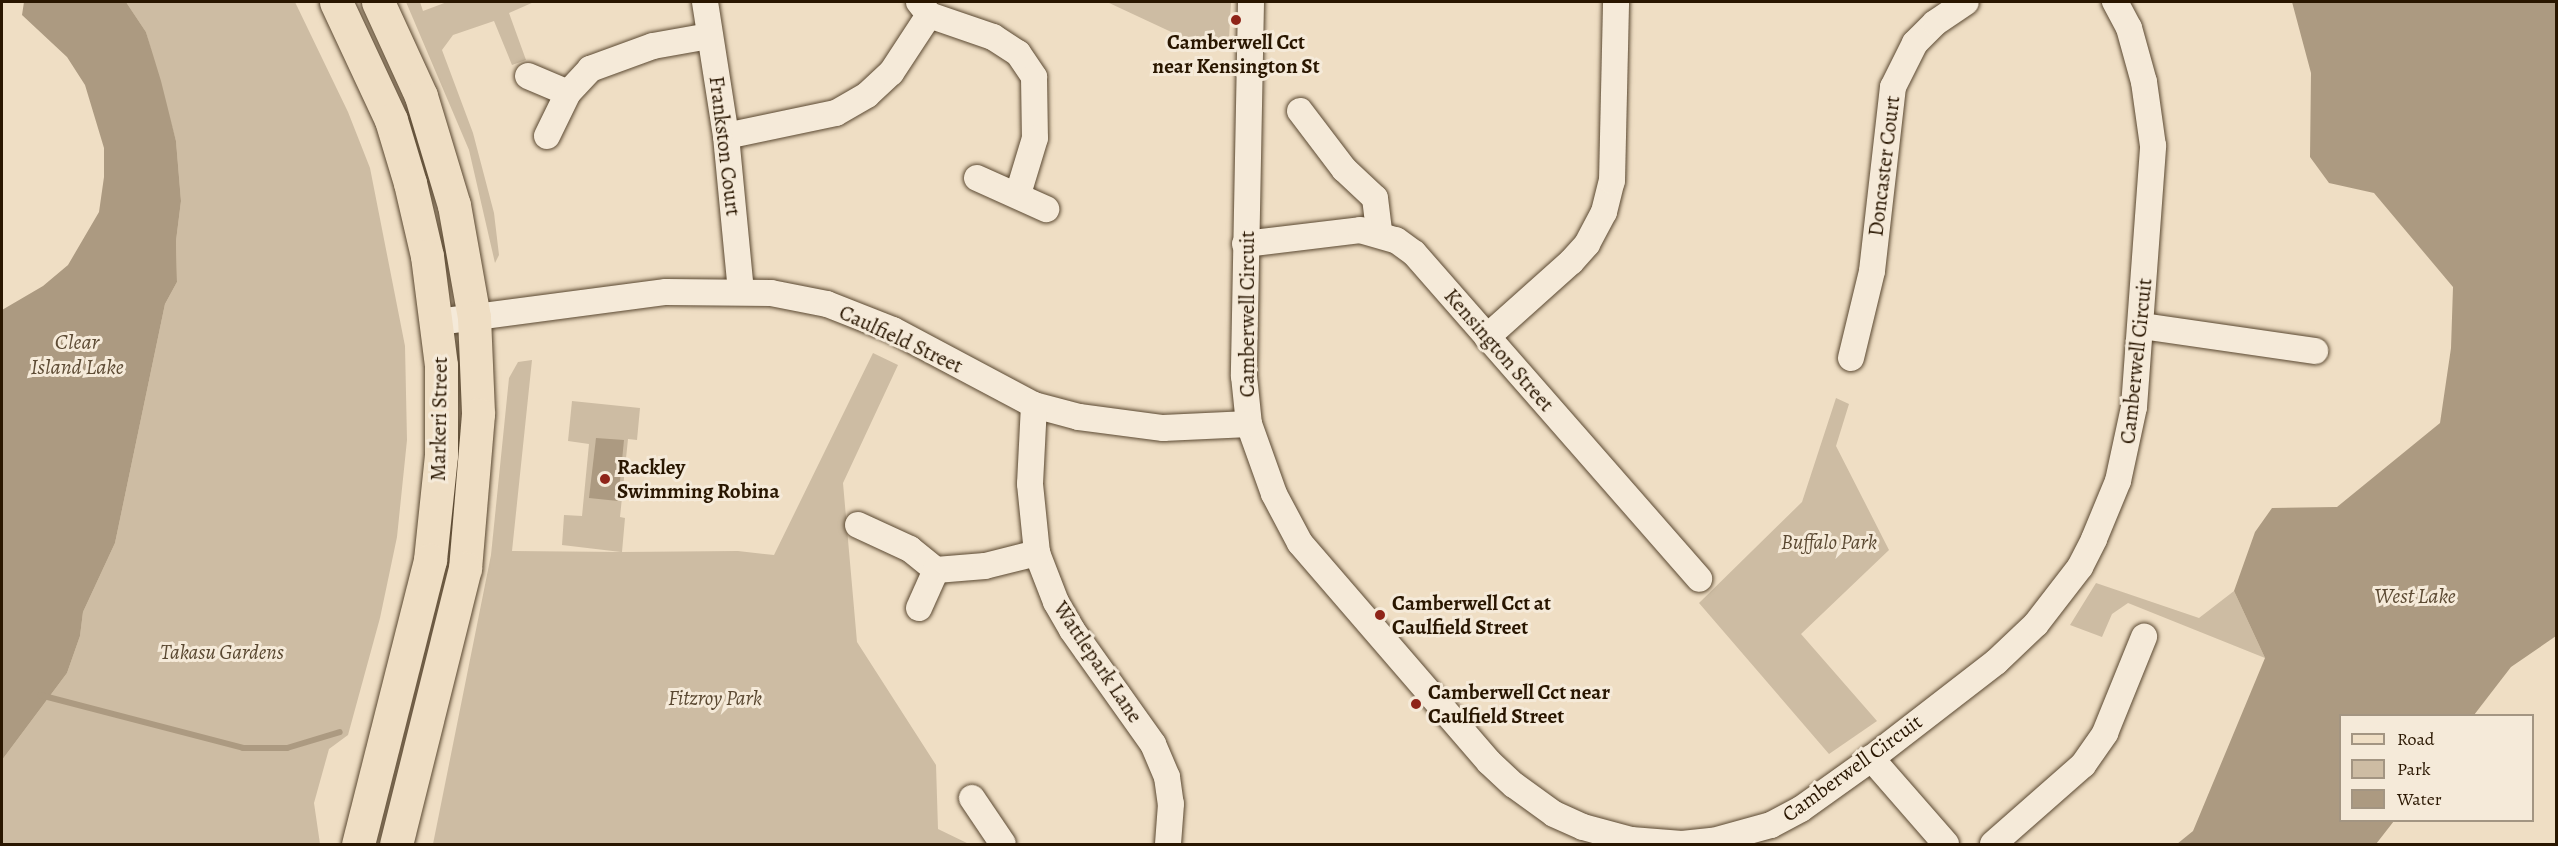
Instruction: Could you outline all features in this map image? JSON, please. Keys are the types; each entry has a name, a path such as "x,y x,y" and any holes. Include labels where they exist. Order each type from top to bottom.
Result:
{"main road":[{"name":"Markeri Street","path":"336,2 391,120 425,246 438,322 441,454 430,560 358,844"},
{"name":"Markeri Street","path":"378,2 421,96 439,147 474,317 477,453 465,568 396,844"}],"street":[{"name":"Frankston Court","path":"705,2 726,136 741,291"},
{"name":"Camberwell Circuit","path":"1251,2 1244,376 1249,424 1274,494 1300,543 1489,762 1554,814 1583,827 1630,840 1682,844 1713,841 1771,825 1801,809 1871,758 2004,654 2037,624 2080,567 2108,510 2124,461 2142,326 2153,146 2144,82 2129,28 2115,2"},
{"path":"1487,337 1571,262 1587,244 1604,212 1612,181 1616,2"},
{"name":"Doncaster Court","path":"1851,358 1872,270 1893,87 1915,43 1935,22 1965,2"},
{"path":"726,136 836,113 867,95 891,73 924,8 993,36 1018,53 1034,77 1035,138 1018,194"},
{"path":"548,136 568,93 590,69 652,46 709,36"},
{"path":"528,76 568,93"},
{"path":"1300,111 1344,169 1375,198 1379,233"},
{"path":"977,178 1018,194 1046,209"},
{"name":"Kensington Street","path":"1245,244 1339,231 1379,233 1414,253 1699,579"},
{"name":"Caulfield Street","path":"438,322 666,292 741,291 826,304 893,330 1034,405 1079,417 1163,428 1249,424"},
{"path":"2142,326 2315,351"},
{"name":"Wattlepark Lane","path":"1034,405 1030,484 1037,553 1072,630 1153,744 1167,777 1171,804 1168,844"},
{"path":"858,525 910,549 936,570 985,566 1037,553"},
{"path":"919,609 936,570"},
{"path":"1993,844 2083,765 2105,733 2144,637"},
{"path":"1871,758 1946,844"},
{"path":"972,798 1003,844"}],"green space":[{"name":"Takasu Gardens","path":"126,2 295,2 348,112 370,168 405,346 407,440 397,537 380,618 348,735 329,749 314,803 320,844 2,844 2,760 67,673 80,636 83,612 115,543 165,304 177,282 176,241 181,201 176,141 146,32"},
{"path":"406,2 420,2 423,11 447,2 534,2 509,13 526,60 512,65 494,21 453,35 442,50 473,133 494,213 499,255 495,263 469,150"},
{"path":"1107,2 1231,2 1229,39 1182,37"},
{"name":"Fitzroy Park","path":"873,353 898,365 843,483 857,642 936,765 938,829 969,844 433,844 491,555 509,378 518,362 532,360 512,551 621,552 562,545 564,515 582,516 589,444 568,441 572,401 640,408 637,440 628,439 620,517 625,518 622,552 738,551 774,555"},
{"name":"Buffalo Park","path":"1836,398 1849,404 1836,446 1889,550 1801,634 1877,721 1829,754 1699,603 1802,502"},
{"path":"2096,583 2199,618 2234,591 2265,658 2128,603 2112,614 2102,637 2070,625"}],"water":[{"name":"Clear Island Lake","path":"24,2 126,2 146,32 161,81 176,141 181,201 176,241 177,282 165,304 115,543 83,612 80,636 67,673 2,760 2,310 43,286 68,265 99,212 104,177 104,148 85,85 67,57 22,15"},
{"name":"West Lake","path":"2292,2 2556,2 2556,636 2511,667 2475,714 2339,714 2339,822 2393,822 2376,844 2177,844 2193,831 2265,658 2234,591 2255,532 2272,508 2337,507 2440,423 2451,348 2453,287 2374,193 2329,183 2310,157 2311,73"},
{"path":"596,438 624,440 618,501 589,498"}],"waterway":[{"path":"40,695 243,748 287,748 340,732"}],"place":[{"name":"Camberwell Cct near Kensington St","path":"1236,20"},
{"name":"Rackley Swimming Robina","path":"605,479"},
{"name":"Camberwell Cct at Caulfield Street","path":"1380,615"},
{"name":"Camberwell Cct near Caulfield Street","path":"1416,704"}]}
